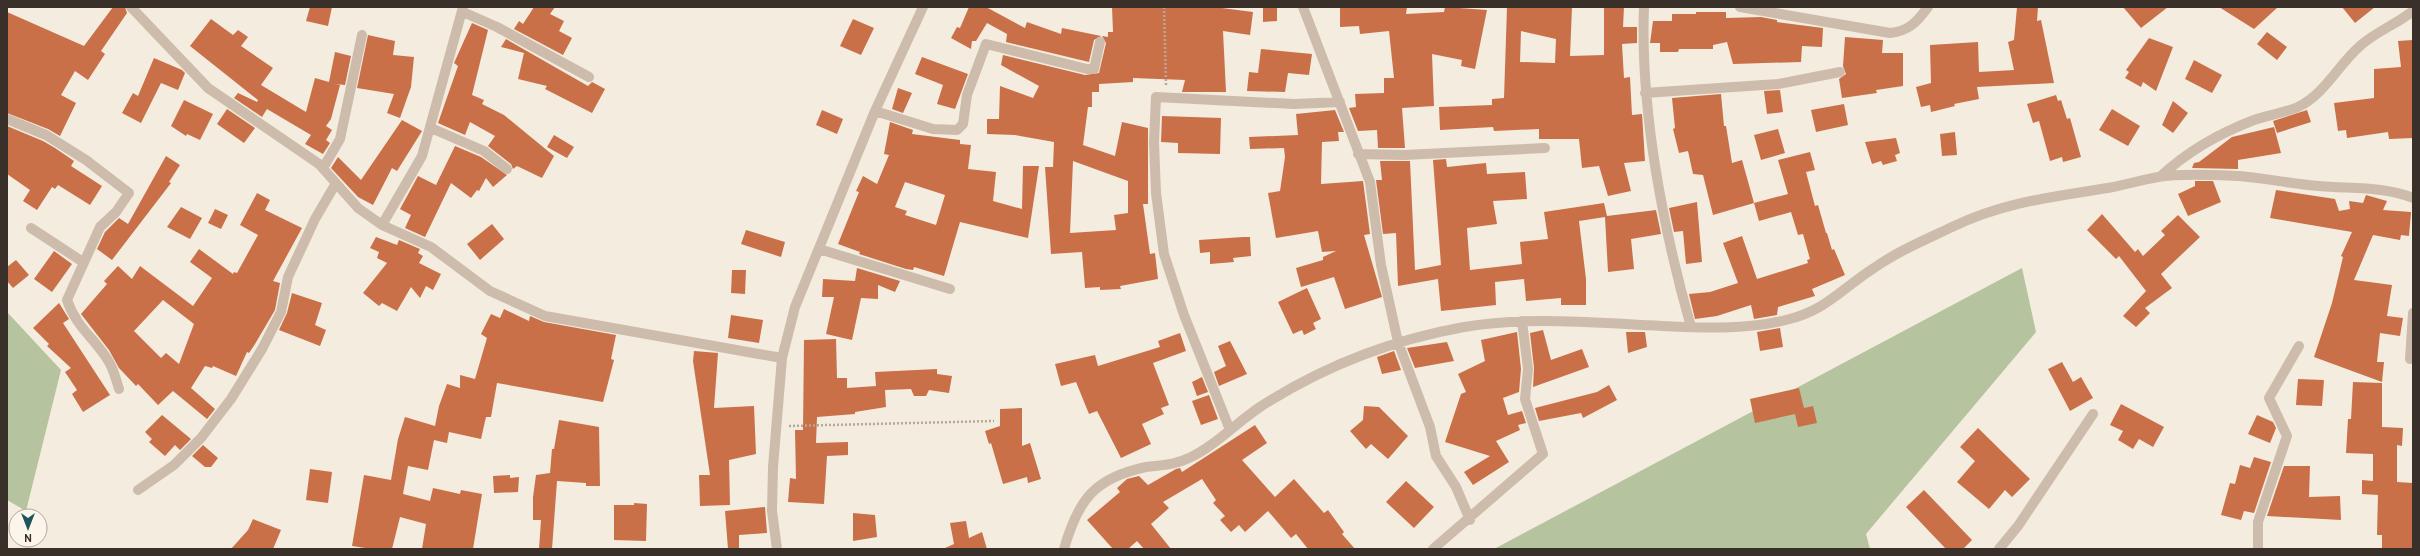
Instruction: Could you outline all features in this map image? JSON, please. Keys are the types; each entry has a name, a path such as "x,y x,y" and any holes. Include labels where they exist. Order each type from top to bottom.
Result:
{"street":[{"path":"132,7 208,88 323,168 358,208 382,225 431,247 490,291 545,316 782,358"},
{"path":"778,549 772,511 776,426 782,358 795,307 874,111 923,7"},
{"path":"1303,7 1370,182 1381,265 1398,342 1430,426 1436,456 1456,487 1470,520"},
{"path":"1644,7 1642,47 1645,93 1675,271 1691,327"},
{"path":"1740,7 1890,33 1900,32 1914,25 1928,7"},
{"path":"382,225 422,156 463,10 588,77"},
{"path":"2161,176 2176,162 2219,136 2255,120 2298,107 2317,95 2345,60 2361,44 2413,11"},
{"path":"323,168 340,138 362,35"},
{"path":"874,111 933,129 957,130 963,124 967,95 986,44 1087,69 1094,69 1100,42"},
{"path":"1645,93 1778,84 1840,72"},
{"path":"1230,430 1184,315 1164,254 1156,193 1154,142 1156,97 1294,104 1340,102"},
{"path":"7,119 46,135 86,160 129,193 116,212 100,227 82,262 67,300 71,312 84,333 109,362 120,389"},
{"path":"431,128 484,151 507,169"},
{"path":"1358,154 1404,155 1545,148"},
{"path":"1064,549 1073,516 1092,491 1125,472 1175,464 1191,458 1256,410 1293,387 1346,362 1398,342 1467,326 1522,321 1713,328 1769,324 1806,314 1834,300 1872,269 1891,257 1958,224 2018,202 2115,187 2161,176 2242,176 2302,185 2384,190 2413,198"},
{"path":"138,490 174,465 201,438 231,399 262,349 280,312 288,278 315,219 336,183"},
{"path":"31,228 82,262"},
{"path":"819,249 950,289"},
{"path":"2410,359 2413,313"},
{"path":"1433,549 1470,520 1543,454 1525,399 1528,368 1522,321"},
{"path":"2258,549 2258,522 2287,436 2269,398 2299,346"},
{"path":"1999,549 2018,526 2093,414"}],"path":[{"path":"1164,7 1167,98"},
{"path":"776,426 994,421"}],"green space":[{"path":"2022,268 2036,332 1866,534 1870,549 1494,549"},
{"path":"7,312 61,370 27,508 21,508 7,500"}],"building":[{"path":"113,7 125,7 127,13 101,51 105,54 88,80 75,71 61,95 76,103 60,136 48,129 7,113 7,12 84,46"},
{"path":"310,7 332,7 328,26 306,21"},
{"path":"534,7 555,7 550,14 564,21 559,31 572,38 563,55 514,29 519,21 523,24"},
{"path":"969,7 986,7 1025,28 1027,22 1061,34 1062,28 1101,36 1094,40 1089,62 1006,42 1007,34 987,23 976,41 972,41 971,49 951,38 957,27 960,28"},
{"path":"1112,7 1214,7 1253,12 1250,35 1223,31 1226,92 1182,92 1185,80 1133,78 1133,82 1099,84 1099,92 1092,92 1092,107 1088,107 1083,145 1115,156 1122,122 1148,128 1148,204 1143,204 1150,254 1155,253 1158,279 1120,286 1121,289 1100,290 1100,287 1085,288 1082,252 1051,254 1045,167 1053,167 1054,142 1015,135 987,134 987,119 999,119 1000,86 1033,98 1039,86 1001,65 1003,55 1085,75 1099,73 1106,43 1102,36 1108,37 1108,32 1113,32","holes":["1073,161 1128,181 1128,213 1114,215 1116,230 1070,233"]},
{"path":"1263,7 1277,7 1277,21 1263,22"},
{"path":"1340,7 1407,7 1406,14 1444,12 1445,7 1487,10 1475,69 1461,66 1462,60 1432,54 1434,106 1402,108 1405,148 1378,148 1377,130 1358,131 1349,108 1356,107 1355,94 1384,93 1384,78 1394,78 1389,31 1360,34 1359,26 1340,27"},
{"path":"1507,7 1572,7 1570,56 1604,55 1604,7 1624,7 1623,27 1637,27 1637,43 1622,44 1624,78 1630,77 1632,115 1642,114 1645,161 1624,163 1631,191 1608,196 1599,166 1582,168 1579,139 1539,139 1539,129 1494,131 1493,127 1440,130 1439,107 1492,105 1492,99 1504,98","holes":["1521,31 1556,39 1555,63 1520,62"]},
{"path":"2017,7 2038,7 2037,21 2041,20 2054,83 1977,87 1979,99 1954,104 1955,106 1931,112 1930,105 1921,107 1916,87 1931,83 1930,45 1978,42 1979,72 2014,70 2008,42 2014,40"},
{"path":"2123,7 2168,7 2141,28"},
{"path":"2219,7 2278,7 2254,29"},
{"path":"2342,7 2375,7 2355,23"},
{"path":"1696,12 1726,12 1726,18 1761,17 1777,20 1777,22 1823,28 1822,47 1802,46 1801,62 1733,64 1727,42 1713,45 1713,49 1679,49 1678,52 1660,52 1660,43 1650,43 1653,21 1672,21 1672,14 1696,14"},
{"path":"211,19 233,35 238,30 248,37 241,46 273,68 261,85 306,112 315,78 329,82 335,52 351,56 345,85 335,84 340,85 331,119 326,126 332,130 326,140 330,143 323,154 305,144 311,135 267,109 262,117 234,98 238,93 257,102 258,100 190,46"},
{"path":"853,19 874,28 861,55 840,46"},
{"path":"472,23 488,30 472,95 484,100 482,104 504,115 554,156 542,178 517,166 513,169 511,164 488,146 495,136 470,122 465,135 438,123 458,66 454,63"},
{"path":"2267,32 2287,47 2277,60 2257,44"},
{"path":"368,35 395,41 393,55 414,57 411,87 400,118 387,113 394,94 357,88"},
{"path":"1845,37 1883,40 1882,53 1903,53 1903,86 1876,90 1877,93 1842,98 1839,79 1846,74 1843,66"},
{"path":"2149,38 2173,47 2156,91 2143,82 2141,87 2125,78 2129,72 2126,70"},
{"path":"506,39 588,86 592,82 605,89 592,113 545,89 547,86 518,79 524,53 501,47"},
{"path":"2413,40 2413,138 2389,139 2388,132 2347,138 2346,130 2338,131 2334,103 2374,98 2374,69 2401,67 2398,41"},
{"path":"1261,49 1312,54 1309,75 1288,73 1285,92 1247,91 1249,72 1258,73"},
{"path":"922,57 968,74 955,109 937,104 943,85 915,74"},
{"path":"154,58 182,70 185,73 178,90 161,83 141,123 122,113 133,93 138,96"},
{"path":"2194,60 2222,75 2212,93 2185,79"},
{"path":"898,88 912,93 903,113 892,109"},
{"path":"1780,90 1783,112 1767,114 1764,91"},
{"path":"1721,94 1724,126 1726,126 1732,163 1742,160 1754,203 1713,215 1703,175 1693,174 1688,151 1679,153 1673,129 1675,128 1672,98"},
{"path":"2056,95 2058,101 2061,100 2067,119 2070,118 2081,157 2063,162 2062,157 2050,161 2039,121 2033,123 2027,104"},
{"path":"184,100 213,114 200,140 187,134 186,136 171,126"},
{"path":"2173,101 2188,113 2173,133 2162,125"},
{"path":"1844,104 1848,125 1816,132 1811,110"},
{"path":"227,109 255,128 244,143 217,124"},
{"path":"2112,109 2140,126 2128,146 2099,130"},
{"path":"822,110 843,119 837,134 816,125"},
{"path":"1335,110 1344,132 1338,132 1339,141 1322,142 1321,184 1363,181 1370,234 1364,235 1382,297 1345,309 1334,277 1301,287 1296,268 1323,260 1323,257 1336,251 1322,252 1318,231 1276,238 1268,193 1280,191 1285,157 1284,148 1250,149 1249,137 1298,135 1296,114"},
{"path":"2307,110 2311,122 2277,133 2273,121"},
{"path":"1162,116 1221,118 1220,154 1178,153 1178,143 1161,142"},
{"path":"402,120 422,131 397,171 392,168 373,205 358,197 331,168 338,157 361,180"},
{"path":"890,122 913,130 912,134 960,140 960,144 971,145 968,169 996,172 993,201 1022,209 1023,166 1039,166 1028,238 960,222 944,276 914,267 913,270 906,269 859,254 860,252 838,244 859,192 856,191 863,176 877,184 889,155 884,154","holes":["905,182 945,195 936,225 905,215 907,211 895,207"]},
{"path":"7,126 43,141 55,148 74,161 71,166 102,186 90,205 58,185 55,189 52,187 37,210 23,201 30,190 7,174"},
{"path":"2274,127 2281,153 2238,160 2238,169 2192,168 2194,163 2199,162 2232,137"},
{"path":"1778,129 1785,153 1761,160 1754,135"},
{"path":"1955,132 1957,155 1942,156 1940,134"},
{"path":"554,135 574,147 567,158 547,147"},
{"path":"1896,138 1900,153 1895,155 1897,161 1883,165 1881,161 1872,164 1865,142"},
{"path":"455,146 481,157 507,175 493,187 486,178 479,191 477,190 471,198 451,183 425,237 405,228 411,215 400,209 418,176 436,185"},
{"path":"1810,152 1815,170 1806,172 1815,206 1818,205 1832,250 1834,249 1845,275 1812,289 1815,296 1778,307 1777,315 1754,319 1751,305 1717,316 1695,319 1689,294 1710,292 1738,283 1723,243 1742,236 1757,279 1808,263 1807,260 1810,259 1803,234 1798,235 1791,212 1759,221 1754,203 1788,194 1778,160"},
{"path":"166,156 180,165 169,182 171,183 112,260 97,249 105,232 119,218 128,224"},
{"path":"1446,159 1447,167 1486,163 1487,174 1525,172 1527,199 1493,201 1497,224 1467,228 1470,270 1522,264 1520,242 1548,239 1544,212 1604,203 1607,216 1656,210 1661,234 1631,239 1634,269 1608,272 1605,217 1579,221 1586,279 1586,305 1561,305 1561,298 1526,301 1524,279 1495,282 1496,305 1441,311 1438,279 1398,286 1396,233 1383,234 1376,180 1382,180 1380,161 1410,161 1415,270 1441,265 1433,160"},
{"path":"2195,181 2213,181 2221,202 2188,216 2178,194 2195,186"},
{"path":"2276,190 2335,199 2339,211 2350,209 2349,201 2363,203 2366,195 2387,201 2383,210 2411,212 2409,236 2401,235 2400,240 2373,235 2354,280 2392,285 2387,316 2403,318 2400,336 2380,333 2377,362 2384,362 2382,382 2314,357 2332,303 2343,257 2341,256 2352,232 2270,218"},
{"path":"257,193 270,200 265,210 302,228 273,281 280,283 275,310 249,353 247,352 236,376 213,366 212,368 205,366 191,388 215,409 207,419 173,391 158,405 138,384 136,386 119,368 109,350 81,314 107,284 104,281 118,266 132,279 140,266 193,306 212,278 190,262 199,249 233,274 234,272 237,273 258,235 240,225","holes":["163,300 194,324 179,364 166,353 161,358 134,331"]},
{"path":"1697,202 1702,262 1686,264 1683,231 1674,232 1669,208"},
{"path":"181,207 202,218 190,239 167,227"},
{"path":"215,209 228,215 221,229 208,223"},
{"path":"2102,214 2135,252 2138,249 2143,256 2165,235 2161,231 2178,215 2200,237 2161,274 2172,288 2145,308 2150,313 2136,327 2123,316 2146,291 2119,256 2116,259 2087,230"},
{"path":"492,224 504,239 480,260 467,244"},
{"path":"746,230 785,242 781,257 741,244"},
{"path":"376,237 397,245 399,240 420,249 418,253 423,256 419,263 441,274 433,290 426,286 420,298 411,287 397,311 382,303 379,306 363,293 387,263 377,258 379,252 370,248"},
{"path":"1250,237 1251,256 1233,258 1234,262 1210,264 1210,252 1200,253 1199,240"},
{"path":"54,251 72,264 52,292 34,279"},
{"path":"16,260 29,275 13,288 7,281 7,267"},
{"path":"857,268 900,281 895,292 878,285 878,299 861,298 852,340 826,334 834,297 822,297 823,279 855,281"},
{"path":"732,270 746,270 745,294 731,293"},
{"path":"1307,288 1321,319 1313,323 1316,329 1304,335 1302,330 1293,334 1278,302"},
{"path":"292,293 322,303 315,325 326,330 320,346 279,330 287,313"},
{"path":"59,303 69,319 63,323 110,395 83,412 72,394 77,390 65,372 71,368 47,346 49,344 33,328"},
{"path":"504,309 529,321 530,316 544,322 616,335 611,359 614,360 603,402 497,383 491,417 486,417 481,439 449,432 447,443 434,440 428,470 408,466 403,494 430,501 433,488 460,494 461,490 482,494 473,549 422,549 426,524 400,517 392,549 372,549 352,546 364,475 391,480 398,439 405,417 435,426 439,406 447,384 460,388 460,375 475,379 487,338 481,334 491,314 500,318"},
{"path":"731,315 763,320 759,343 728,338"},
{"path":"1780,328 1783,347 1760,351 1757,332"},
{"path":"1543,330 1551,360 1582,349 1589,367 1533,387 1534,368 1530,333"},
{"path":"1517,332 1521,369 1519,392 1503,398 1508,415 1522,411 1526,423 1518,425 1520,430 1496,441 1509,462 1473,485 1464,472 1490,456 1445,442 1461,394 1466,392 1458,374 1485,361 1481,340"},
{"path":"1626,332 1645,332 1647,347 1628,353"},
{"path":"1180,333 1186,351 1153,363 1169,405 1161,408 1164,414 1142,424 1151,444 1121,458 1097,411 1089,414 1076,382 1061,386 1055,364 1095,355 1098,366 1160,347 1158,341"},
{"path":"836,339 837,378 847,378 847,388 876,386 875,372 937,369 937,374 952,376 949,393 929,390 926,396 914,396 911,389 885,390 886,407 855,412 855,414 817,417 816,443 848,442 848,455 827,456 824,504 788,502 790,478 796,479 795,430 803,430 804,340"},
{"path":"1230,341 1247,374 1219,386 1214,372 1226,366 1218,346"},
{"path":"1447,342 1454,361 1415,368 1407,348"},
{"path":"694,351 718,353 714,408 754,406 756,454 729,460 730,505 700,506 699,475 710,475 693,361"},
{"path":"1394,351 1401,370 1382,374 1377,357"},
{"path":"2062,362 2073,382 2081,377 2093,398 2070,411 2048,369"},
{"path":"1202,377 1208,392 1197,396 1192,382"},
{"path":"2298,379 2324,380 2322,406 2296,405"},
{"path":"2353,382 2382,383 2382,427 2403,428 2402,446 2397,445 2397,482 2413,483 2413,549 2382,549 2382,535 2377,535 2378,495 2362,494 2362,480 2373,481 2373,454 2346,453 2348,419 2351,419"},
{"path":"1609,385 1617,400 1583,418 1581,413 1539,421 1535,408 1597,392"},
{"path":"1799,388 1804,408 1813,406 1817,423 1798,427 1795,414 1755,423 1750,399"},
{"path":"1209,395 1218,419 1201,425 1192,401"},
{"path":"2121,404 2164,427 2153,447 2139,439 2133,449 2118,440 2123,431 2110,425"},
{"path":"1364,406 1379,407 1408,436 1388,459 1371,444 1366,449 1350,431 1363,420"},
{"path":"1022,408 1022,446 1030,443 1041,479 1028,483 1027,477 1003,484 991,443 989,444 985,431 1000,426 1000,409"},
{"path":"162,415 191,439 180,450 175,445 165,456 149,442 152,439 145,432"},
{"path":"2257,415 2273,422 2276,428 2270,443 2248,434"},
{"path":"559,420 599,427 600,486 586,486 586,483 557,481 552,549 539,549 541,520 533,520 533,497 536,475 550,473 552,449 554,449"},
{"path":"1255,425 1267,443 1242,460 1275,497 1294,479 1324,513 1328,510 1344,532 1342,534 1355,549 1308,549 1296,534 1291,538 1268,511 1245,532 1239,525 1231,532 1220,520 1225,516 1213,503 1216,500 1202,479 1163,502 1169,508 1151,524 1171,549 1144,549 1137,541 1128,549 1113,549 1087,520 1120,492 1117,488 1127,479 1139,476 1148,485 1176,469 1180,468 1182,472"},
{"path":"1978,428 2030,479 2012,497 2005,490 1989,509 1957,482 1975,461 1960,447"},
{"path":"203,445 218,458 211,467 205,467 192,456"},
{"path":"2254,457 2271,462 2254,513 2244,511 2241,520 2221,515 2230,483 2235,484 2240,465 2250,468"},
{"path":"2284,466 2310,466 2309,497 2340,496 2341,520 2267,516"},
{"path":"310,469 332,472 328,503 306,500"},
{"path":"510,475 510,478 519,477 518,492 494,493 493,476"},
{"path":"1406,481 1434,507 1414,528 1386,502"},
{"path":"1924,490 1972,540 1963,549 1946,549 1906,507"},
{"path":"634,503 647,504 646,541 614,540 614,505 634,505"},
{"path":"765,507 767,533 739,535 739,549 728,549 725,511"},
{"path":"853,513 875,515 877,537 853,541"},
{"path":"253,519 281,530 273,549 231,549 248,530"},
{"path":"966,521 969,538 982,532 987,549 943,549 954,544 950,523"}]}
